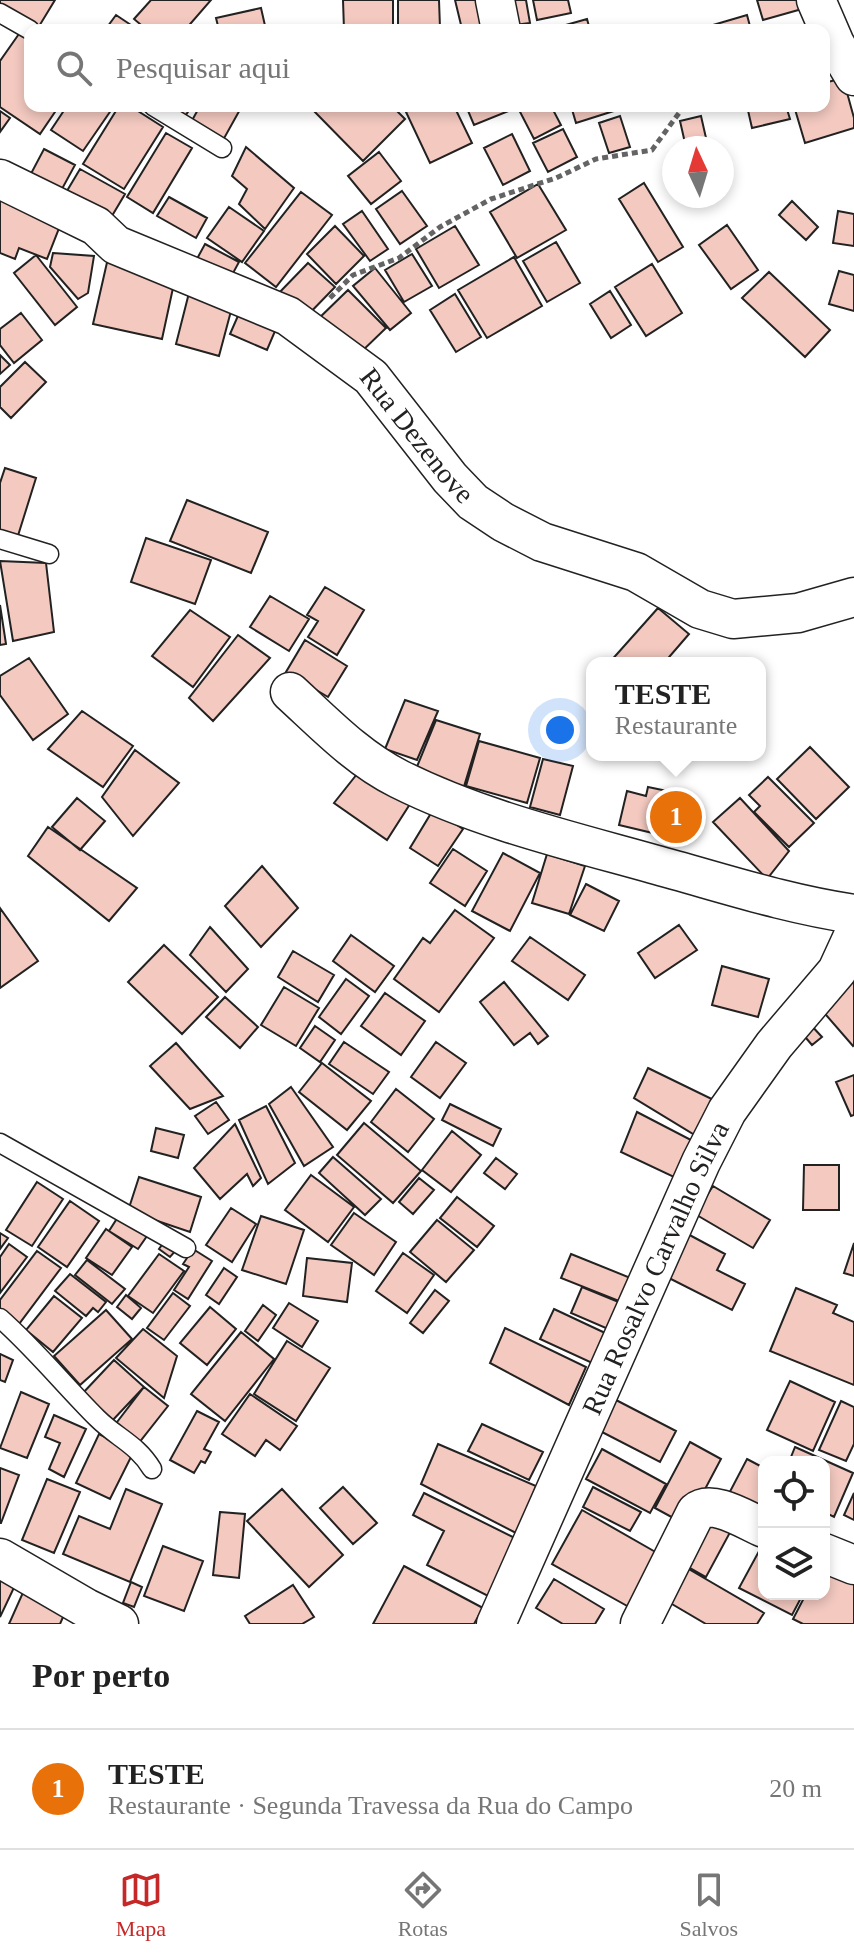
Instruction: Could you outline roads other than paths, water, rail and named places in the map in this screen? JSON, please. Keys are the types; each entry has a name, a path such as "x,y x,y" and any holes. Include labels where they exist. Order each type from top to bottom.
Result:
{"street":[{"path":"495,0 500,24"},
{"path":"816,0 826,24"},
{"path":"830,32 854,76"},
{"name":"Rua Dezenove","path":"0,179 96,226 116,245 288,316 371,377 450,478 473,502 542,542 636,572 700,609 733,619 798,613 854,597"},
{"path":"290,692 352,750 398,779 467,809 547,835 811,908 852,939"},
{"name":"Rua Rosalvo Carvalho Silva","path":"496,1624 701,1162 727,1111 774,1045 837,971 852,939"},
{"path":"640,1624 696,1512 712,1507 758,1526"},
{"path":"830,1555 854,1565"},
{"path":"0,1558 119,1624"}],"lane":[{"path":"0,13 24,27"},
{"path":"163,112 222,148"},
{"path":"0,539 49,554"},
{"path":"0,1143 186,1248"},
{"path":"0,1318 99,1420 141,1452 152,1469"}],"place":[{"name":"TESTE","path":"676,817"}]}
